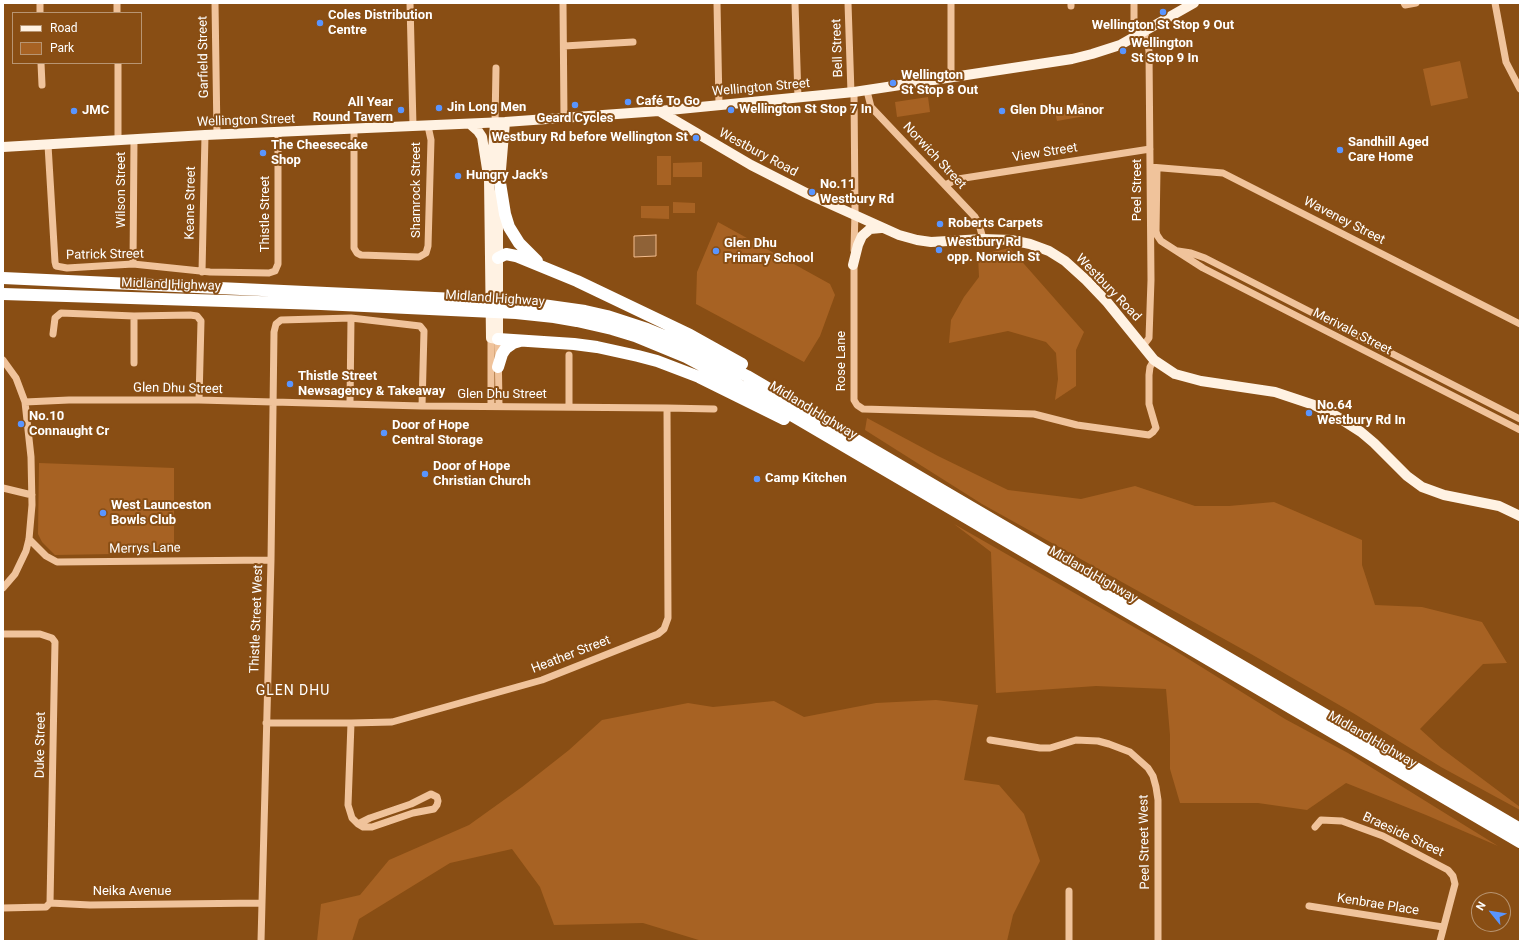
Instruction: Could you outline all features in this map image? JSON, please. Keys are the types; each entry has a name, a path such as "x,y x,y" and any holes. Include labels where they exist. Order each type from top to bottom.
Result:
{"highway":[{"path":"492,182 514,236 529,255 555,272"},
{"path":"498,258 506,254 512,254 634,307 706,344 836,421 913,473"},
{"name":"Midland Highway","path":"3,278 211,289 521,302 585,311 647,329 704,353 747,376 1520,830"},
{"name":"Midland Highway","path":"3,294 481,310 537,314 578,321 635,336 686,357 752,392 1520,842"},
{"path":"494,333 523,340 596,347 645,358 679,369 722,388 879,467"},
{"path":"498,367 502,354 506,348 512,343 523,340"}],"main road":[{"name":"Wellington Street","path":"3,147 204,135 500,123 659,111 867,91 1072,59 1105,51 1120,45 1194,3"},
{"name":"Westbury Road","path":"659,111 751,165 881,228 917,240 931,242 983,239 1020,241 1039,247 1057,256 1072,267 1091,286 1144,346 1154,360 1172,372 1187,378 1201,381 1275,392 1319,407 1345,421 1361,432 1407,476 1422,487 1444,495 1499,506 1520,516"},
{"path":"494,333 491,316 494,276 492,182 500,123"},
{"path":"470,124 482,137 498,206 498,258 494,264 494,333"},
{"path":"853,265 862,236 870,229 881,228"}],"street":[{"name":"Garfield Street","path":"215,3 217,135"},
{"path":"410,3 413,126"},
{"path":"563,3 564,118"},
{"path":"717,3 719,105"},
{"path":"795,3 798,98"},
{"name":"Bell Street","path":"848,3 853,92"},
{"path":"946,3 951,3 951,77"},
{"name":"Peel Street","path":"1134,3 1134,25 1148,42 1150,149 1153,168 1150,327 1149,338 1144,346"},
{"path":"1404,3 1404,5 1416,3"},
{"path":"1495,3 1506,62 1520,89"},
{"path":"564,46 633,42"},
{"path":"41,64 42,85"},
{"path":"118,64 118,141"},
{"path":"496,68 500,123"},
{"name":"Norwich Street","path":"867,91 871,107 978,222 983,239"},
{"name":"Rose Lane","path":"853,92 855,216 853,265 854,396 855,403 859,407 871,410 1034,414 1077,425 1149,435 1156,428 1149,404 1148,391 1150,368 1154,360"},
{"name":"Shamrock Street","path":"354,128 354,248 360,255 419,257 426,253 428,246 431,140 428,126"},
{"name":"Thistle Street","path":"275,271 278,264 278,133"},
{"name":"Keane Street","path":"202,272 204,135"},
{"name":"Wilson Street","path":"133,264 134,140"},
{"name":"Patrick Street","path":"48,145 54,262 56,266 67,268 89,268 133,264 202,272 270,273 275,271"},
{"name":"View Street","path":"945,185 958,179 1150,149"},
{"name":"Merivale Street","path":"1153,168 1157,235 1161,241 1203,268 1520,430"},
{"name":"Waveney Street","path":"1153,168 1217,172 1230,176 1520,324"},
{"name":"Merivale Street","path":"1176,250 1205,258 1520,419"},
{"path":"54,334 55,318 61,313 134,316 190,315 200,318 199,400"},
{"path":"134,316 134,363"},
{"path":"350,404 351,318 417,325 423,328 422,406"},
{"name":"Thistle Street West","path":"261,941 271,560 274,332 277,322 281,320 351,318"},
{"path":"494,333 498,367 495,406"},
{"path":"494,333 495,406"},
{"path":"569,355 569,407"},
{"path":"3,360 16,378 25,402 31,456 32,495 29,539 22,562 15,574 3,588"},
{"name":"Glen Dhu Street","path":"25,402 75,400 199,400 422,406 714,409"},
{"name":"Heather Street","path":"266,723 351,724 392,722 528,685 658,634 664,629 668,618 667,408"},
{"path":"3,488 32,495"},
{"name":"Merrys Lane","path":"29,539 46,556 57,562 271,560"},
{"name":"Duke Street","path":"3,634 40,634 52,638 55,642 50,903"},
{"path":"351,724 348,804 352,818 358,824 363,827 372,827 413,813 434,808 438,801 437,797 431,794 411,804 370,818 358,824"},
{"name":"Peel Street West","path":"990,740 1040,748 1050,748 1076,740 1098,741 1130,752 1148,768 1153,776 1158,800 1158,941"},
{"name":"Braeside Street","path":"1315,826 1319,817 1342,820 1383,836 1448,870 1453,876 1454,884 1440,941"},
{"path":"1068,891 1069,941"},
{"name":"Neika Avenue","path":"3,908 46,907 50,903 90,905 262,903"},
{"name":"Kenbrae Place","path":"1309,906 1443,927"}],"green space":[{"path":"1460,61 1468,98 1431,106 1423,69"},
{"path":"928,97 930,112 897,117 895,102"},
{"path":"1083,103 1085,116 1057,121 1054,108"},
{"path":"657,156 671,156 671,185 657,185"},
{"path":"702,162 702,177 673,177 673,163"},
{"path":"673,202 695,203 695,213 673,213"},
{"path":"641,206 669,206 669,219 641,218"},
{"path":"718,222 830,284 835,295 820,336 804,362 696,304 697,272"},
{"path":"1010,248 1084,332 1076,350 1076,386 1055,400 1058,379 1056,353 1046,342 1008,331 949,343 951,320 964,297 979,277 978,255"},
{"path":"867,418 938,456 1008,490 1081,499 1135,486 1195,506 1229,506 1274,502 1362,540 1362,565 1375,605 1422,607 1482,622 1507,663 1483,664 1420,729 1441,748 1520,807 1520,810 1441,767 1353,713 1251,654 982,504 865,430"},
{"path":"39,463 174,468 174,553 55,555 42,542 38,534"},
{"path":"954,524 1174,650 1285,719 1348,753 1498,846 1346,783 1307,810 1258,803 1180,803 1170,769 1170,735 1166,689 1096,686 996,693 991,552"},
{"path":"936,700 978,705 964,780 999,785 1024,814 1040,861 1013,915 1007,941 702,941 643,923 554,925 540,887 512,849 450,863 359,919 352,941 317,941 321,904 360,895 389,860 469,825 522,787 569,750 602,720 688,703 713,707 774,701 804,717 876,703"}],"shaded area":[{"path":"656,235 656,256 634,257 634,236"}],"place":[{"name":"Wellington St Stop 9 Out","path":"1163,12"},
{"name":"Coles Distribution Centre","path":"320,23"},
{"name":"Wellington St Stop 9 In","path":"1123,51"},
{"name":"Wellington St Stop 8 Out","path":"893,83"},
{"name":"Café To Go","path":"628,102"},
{"name":"Geard Cycles","path":"575,105"},
{"name":"Jin Long Men","path":"439,108"},
{"name":"All Year Round Tavern","path":"401,110"},
{"name":"Wellington St Stop 7 In","path":"731,110"},
{"name":"JMC","path":"74,111"},
{"name":"Glen Dhu Manor","path":"1002,111"},
{"name":"Westbury Rd before Wellington St","path":"696,138"},
{"name":"Sandhill Aged Care Home","path":"1340,150"},
{"name":"The Cheesecake Shop","path":"263,153"},
{"name":"Hungry Jack's","path":"458,176"},
{"name":"No.11 Westbury Rd","path":"812,192"},
{"name":"Roberts Carpets","path":"940,224"},
{"name":"Westbury Rd opp. Norwich St","path":"939,250"},
{"name":"Glen Dhu Primary School","path":"716,251"},
{"name":"Thistle Street Newsagency & Takeaway","path":"290,384"},
{"name":"No.64 Westbury Rd In","path":"1309,413"},
{"name":"No.10 Connaught Cr","path":"21,424"},
{"name":"Door of Hope Central Storage","path":"384,433"},
{"name":"Door of Hope Christian Church","path":"425,474"},
{"name":"Camp Kitchen","path":"757,479"},
{"name":"West Launceston Bowls Club","path":"103,513"}],"district":[{"name":"GLEN DHU","path":"293,691"}]}
